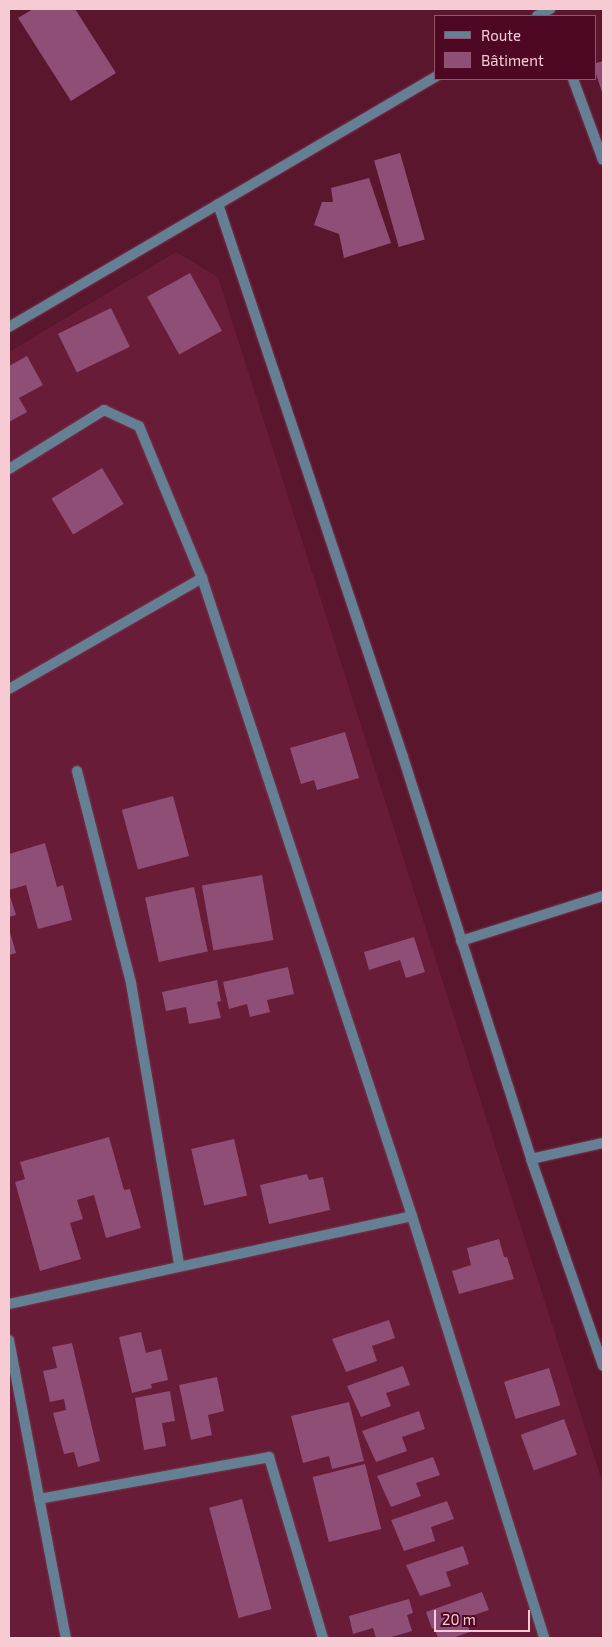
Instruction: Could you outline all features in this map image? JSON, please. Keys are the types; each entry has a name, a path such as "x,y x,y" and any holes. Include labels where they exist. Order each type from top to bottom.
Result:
{"street":[{"path":"9,327 434,77"},
{"path":"573,80 603,160"},
{"path":"218,204 403,757 531,1160 603,1366"},
{"path":"9,469 104,410 139,426 202,578 412,1216 544,1638"},
{"path":"9,690 202,578"},
{"path":"78,771 131,983 179,1265"},
{"path":"461,942 603,896"},
{"path":"531,1160 603,1143"},
{"path":"9,1304 179,1265 412,1216"},
{"path":"9,1340 66,1638"},
{"path":"39,1499 269,1457 323,1638"}],"shaded area":[{"path":"176,252 218,277 603,1484 603,1638 9,1638 9,352"}],"building":[{"path":"33,9 75,9 116,73 71,101 18,18"},
{"path":"603,61 603,95 597,77 597,63"},
{"path":"400,153 425,240 399,247 374,160"},
{"path":"369,178 391,243 344,258 339,234 314,225 322,202 333,202 331,188"},
{"path":"190,273 222,331 179,354 147,297"},
{"path":"111,308 130,347 77,373 58,334"},
{"path":"27,356 43,385 19,398 27,412 9,422 9,366"},
{"path":"102,468 124,504 73,534 51,498"},
{"path":"345,732 359,778 317,790 314,780 301,784 290,748"},
{"path":"173,796 189,856 138,870 122,810"},
{"path":"45,843 57,887 63,885 72,920 38,929 26,885 9,890 9,854"},
{"path":"262,875 273,940 213,951 202,886"},
{"path":"194,887 208,952 159,962 145,897"},
{"path":"9,893 16,915 9,917"},
{"path":"9,929 16,953 9,955"},
{"path":"414,937 425,972 406,978 400,960 369,970 364,952"},
{"path":"288,967 294,994 267,1000 270,1012 250,1017 247,1004 229,1009 223,982"},
{"path":"217,980 221,1001 217,1002 221,1018 189,1024 186,1007 166,1011 162,992"},
{"path":"109,1137 124,1190 130,1189 141,1228 106,1238 94,1195 77,1200 83,1219 70,1223 81,1259 40,1271 15,1182 25,1179 20,1162"},
{"path":"234,1139 247,1196 204,1205 191,1149"},
{"path":"307,1174 309,1180 323,1177 330,1210 269,1224 260,1185"},
{"path":"499,1239 504,1257 507,1257 514,1279 459,1294 452,1271 471,1265 467,1248"},
{"path":"389,1320 395,1338 372,1346 377,1361 346,1372 332,1339"},
{"path":"141,1332 146,1353 161,1349 168,1380 151,1384 152,1388 132,1393 119,1337"},
{"path":"72,1343 100,1461 78,1467 74,1452 64,1454 53,1413 66,1410 64,1399 50,1402 43,1371 57,1368 52,1347"},
{"path":"403,1366 410,1385 386,1393 391,1406 361,1417 347,1386"},
{"path":"549,1368 560,1405 515,1419 504,1382"},
{"path":"217,1377 224,1411 208,1415 212,1435 191,1440 179,1385"},
{"path":"170,1391 175,1421 162,1423 166,1446 144,1450 135,1398"},
{"path":"349,1402 364,1461 332,1469 329,1456 303,1463 291,1416"},
{"path":"419,1411 425,1429 402,1437 407,1451 376,1462 362,1431"},
{"path":"564,1419 577,1455 534,1470 521,1435"},
{"path":"433,1457 440,1475 416,1483 421,1496 391,1507 377,1476"},
{"path":"365,1464 381,1529 329,1542 313,1477"},
{"path":"242,1499 272,1609 239,1618 209,1508"},
{"path":"447,1501 454,1519 431,1527 435,1541 404,1551 391,1520"},
{"path":"463,1546 469,1564 446,1572 451,1586 420,1596 406,1565"},
{"path":"482,1592 489,1610 465,1618 470,1632 452,1638 438,1638 434,1628 432,1629 426,1612"},
{"path":"409,1599 413,1613 407,1615 412,1631 388,1638 376,1638 373,1628 353,1634 349,1616"}]}
